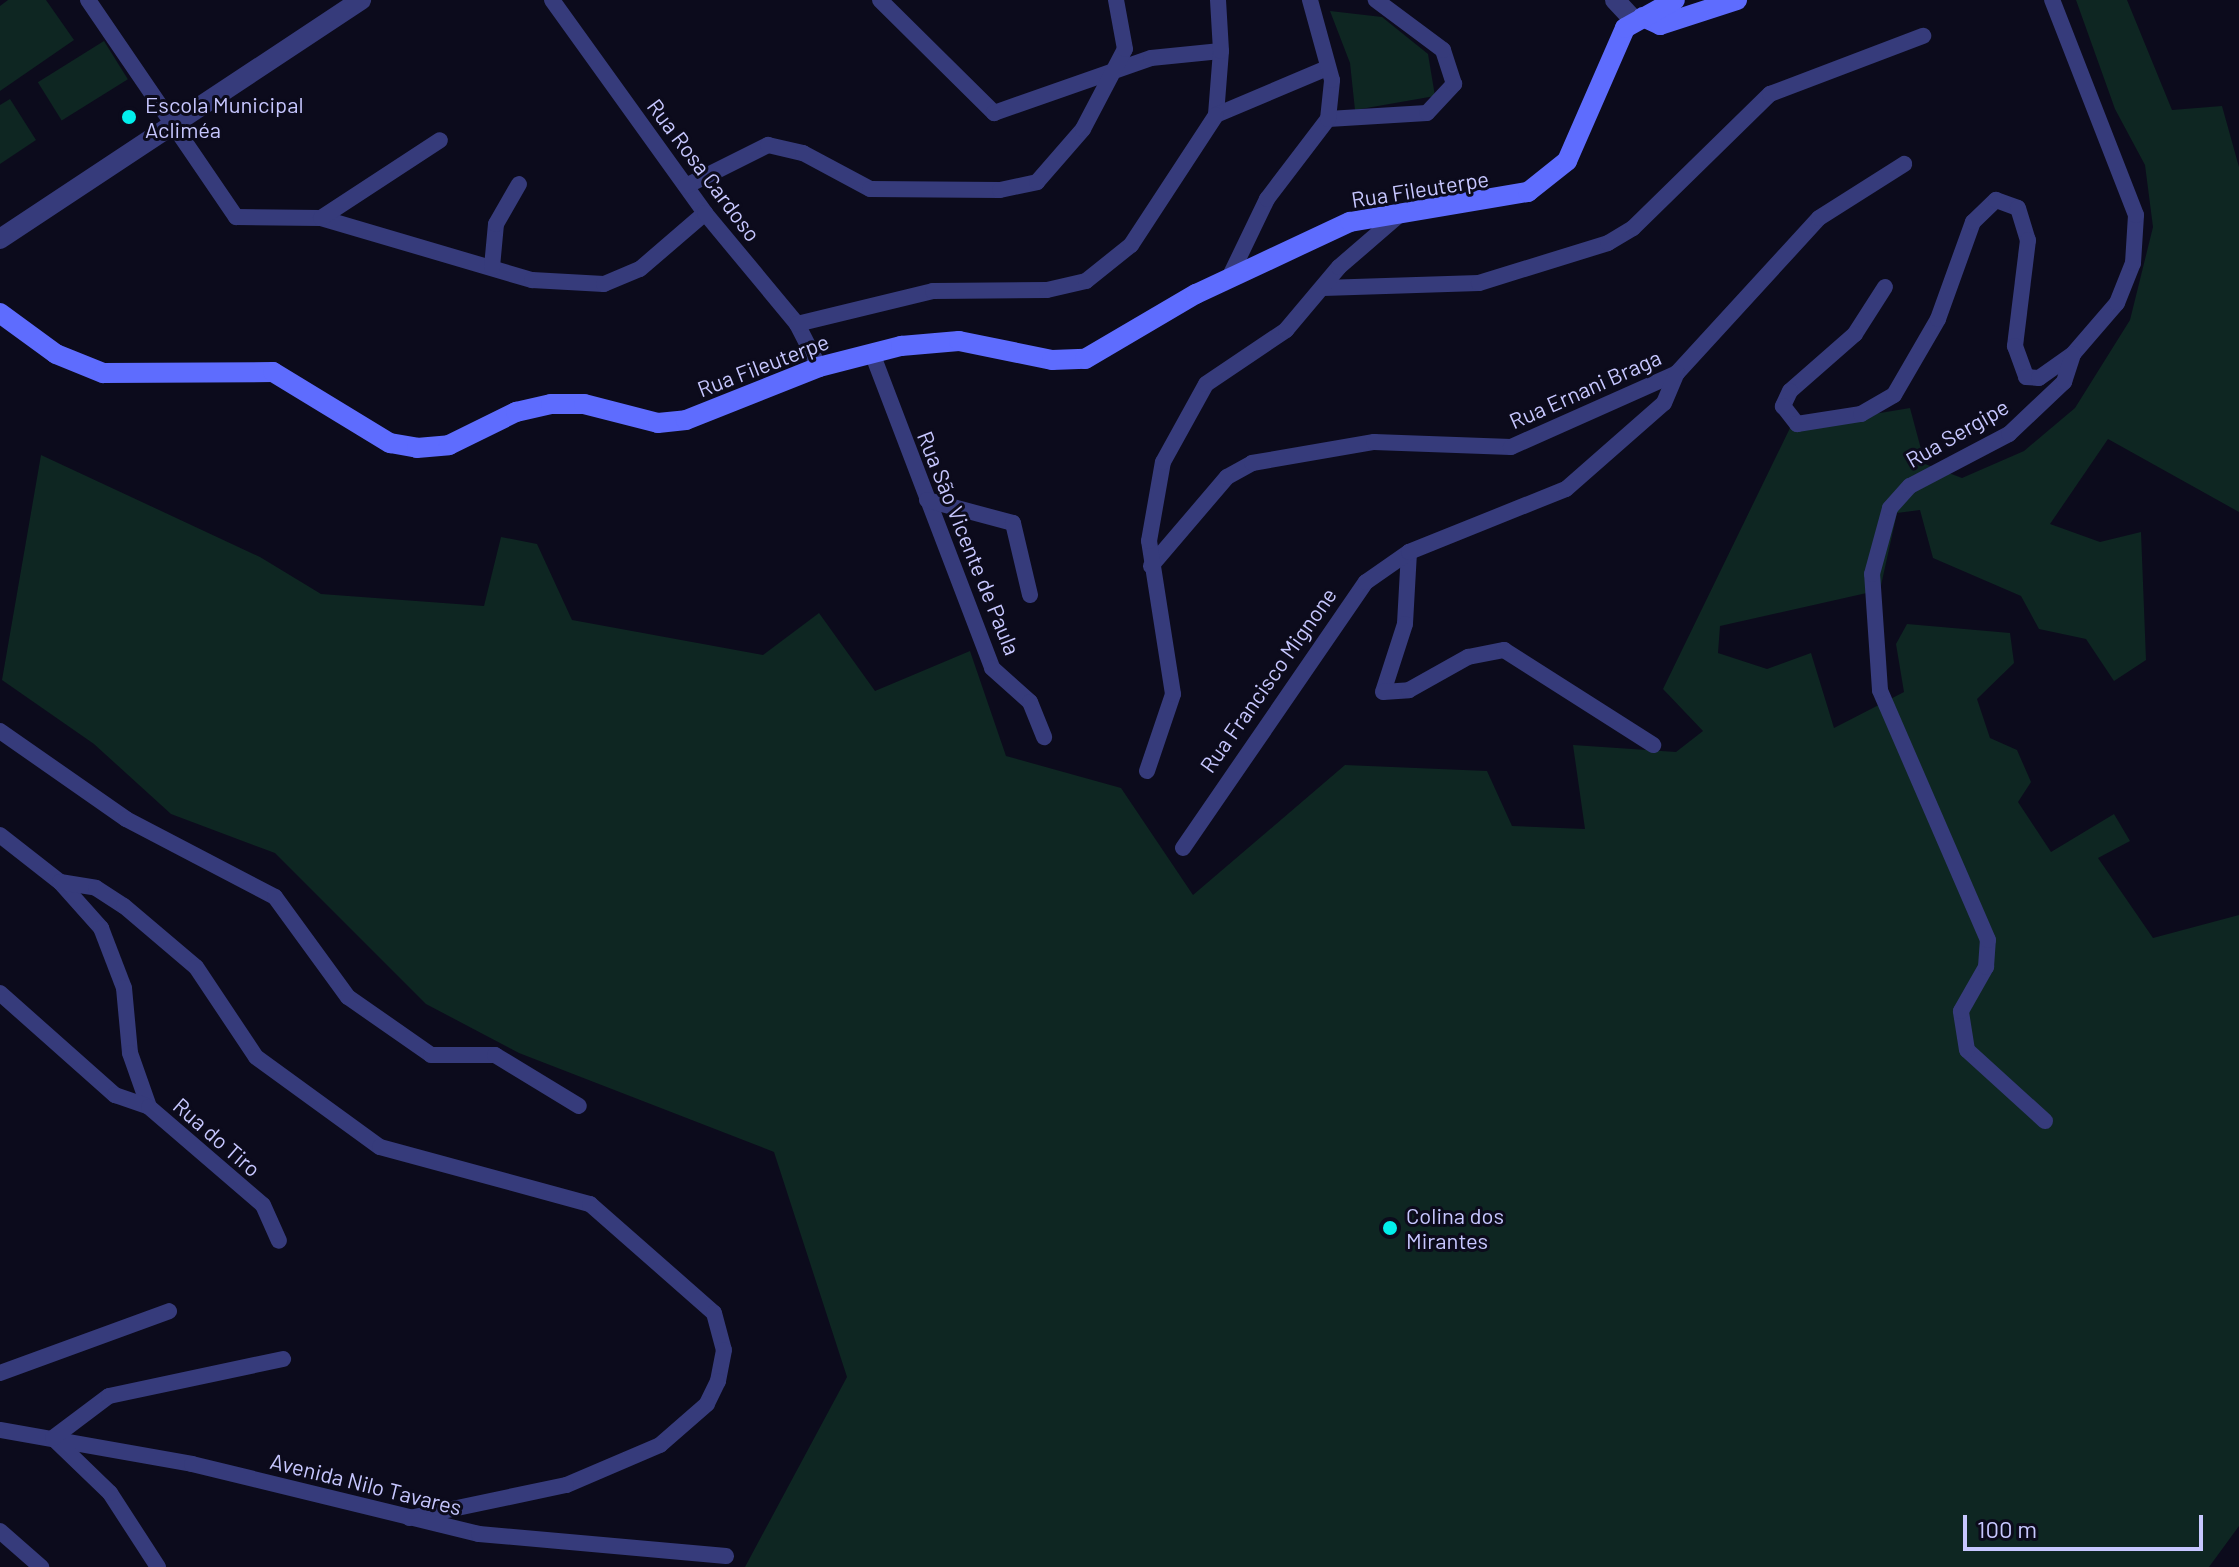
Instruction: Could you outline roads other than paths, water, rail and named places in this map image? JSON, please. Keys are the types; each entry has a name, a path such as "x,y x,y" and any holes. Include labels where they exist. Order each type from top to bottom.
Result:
{"main road":[{"path":"1638,18 1675,0"},
{"path":"1638,18 1660,25 1737,0"},
{"name":"Rua Fileuterpe","path":"0,313 56,354 103,373 273,372 390,443 417,448 449,445 516,412 551,404 584,404 658,423 686,420 819,367 872,353 959,341 1052,360 1085,359 1229,278 1350,222 1498,202 1550,177 1567,161 1612,51 1638,18"}],"street":[{"path":"88,0 236,217 321,218 532,280 616,282 705,213"},
{"path":"0,239 169,123 361,0"},
{"name":"Rua Rosa Cardoso","path":"552,0 705,213 797,324 819,367"},
{"path":"880,0 994,113 1115,70 1221,51"},
{"path":"686,186 755,147 785,145 870,189 1023,188 1054,168 1115,70 1125,49 1116,0"},
{"path":"797,324 933,291 1047,290 1086,281 1131,245 1216,115 1221,51 1218,0"},
{"path":"1229,278 1267,199 1328,119 1327,68 1310,0"},
{"path":"1328,119 1427,113 1454,84 1435,42 1376,0"},
{"path":"1615,0 1638,18"},
{"name":"Rua Sergipe","path":"2045,1121 1967,1050 1961,1011 1986,967 1988,940 1880,690 1872,574 1890,508 1910,486 2009,434 2064,382 2073,354 2128,280 2136,215 2052,0"},
{"path":"1323,288 1479,283 1608,243 1633,228 1777,89 1923,36"},
{"path":"1216,115 1327,68"},
{"path":"321,218 440,140"},
{"name":"Rua Ernani Braga","path":"1151,566 1227,477 1252,463 1374,442 1511,447 1677,373 1819,218 1904,164"},
{"path":"492,267 496,224 519,184"},
{"path":"1885,287 1855,334 1790,391 1783,406 1797,424 1861,414 1894,395 1938,319 1973,222 1996,200 2018,208 2028,240 2017,365 2039,378 2073,354"},
{"path":"1147,771 1173,694 1151,566 1151,508 1188,410 1227,366 1311,309 1323,288 1398,216"},
{"name":"Rua São Vicente de Paula","path":"872,353 992,668 1030,702 1044,737"},
{"name":"Rua Francisco Mignone","path":"1183,848 1345,606 1409,552 1566,489 1664,403 1677,373"},
{"path":"927,500 1013,523 1030,595"},
{"path":"1409,552 1405,624 1383,692 1409,690 1477,653 1504,650 1653,745"},
{"path":"0,731 126,819 275,897 348,997 421,1049 452,1060 495,1055 579,1106"},
{"path":"0,835 60,882 101,928 116,959 130,1053 149,1107"},
{"path":"60,882 96,888 124,906 196,967 256,1057 380,1147 590,1204 714,1313 724,1350 718,1381 707,1404 660,1445 566,1485 409,1518"},
{"name":"Rua do Tiro","path":"0,993 115,1095 149,1107 263,1205 279,1241"},
{"path":"0,1373 169,1311"},
{"path":"158,1567 110,1493 53,1438 109,1396 283,1359"},
{"name":"Avenida Nilo Tavares","path":"0,1430 53,1438 479,1534 726,1556"},
{"path":"0,1531 41,1567"}],"place":[{"name":"Escola Municipal Acliméa","path":"129,117"},
{"name":"Colina dos Mirantes","path":"1390,1228"}]}
